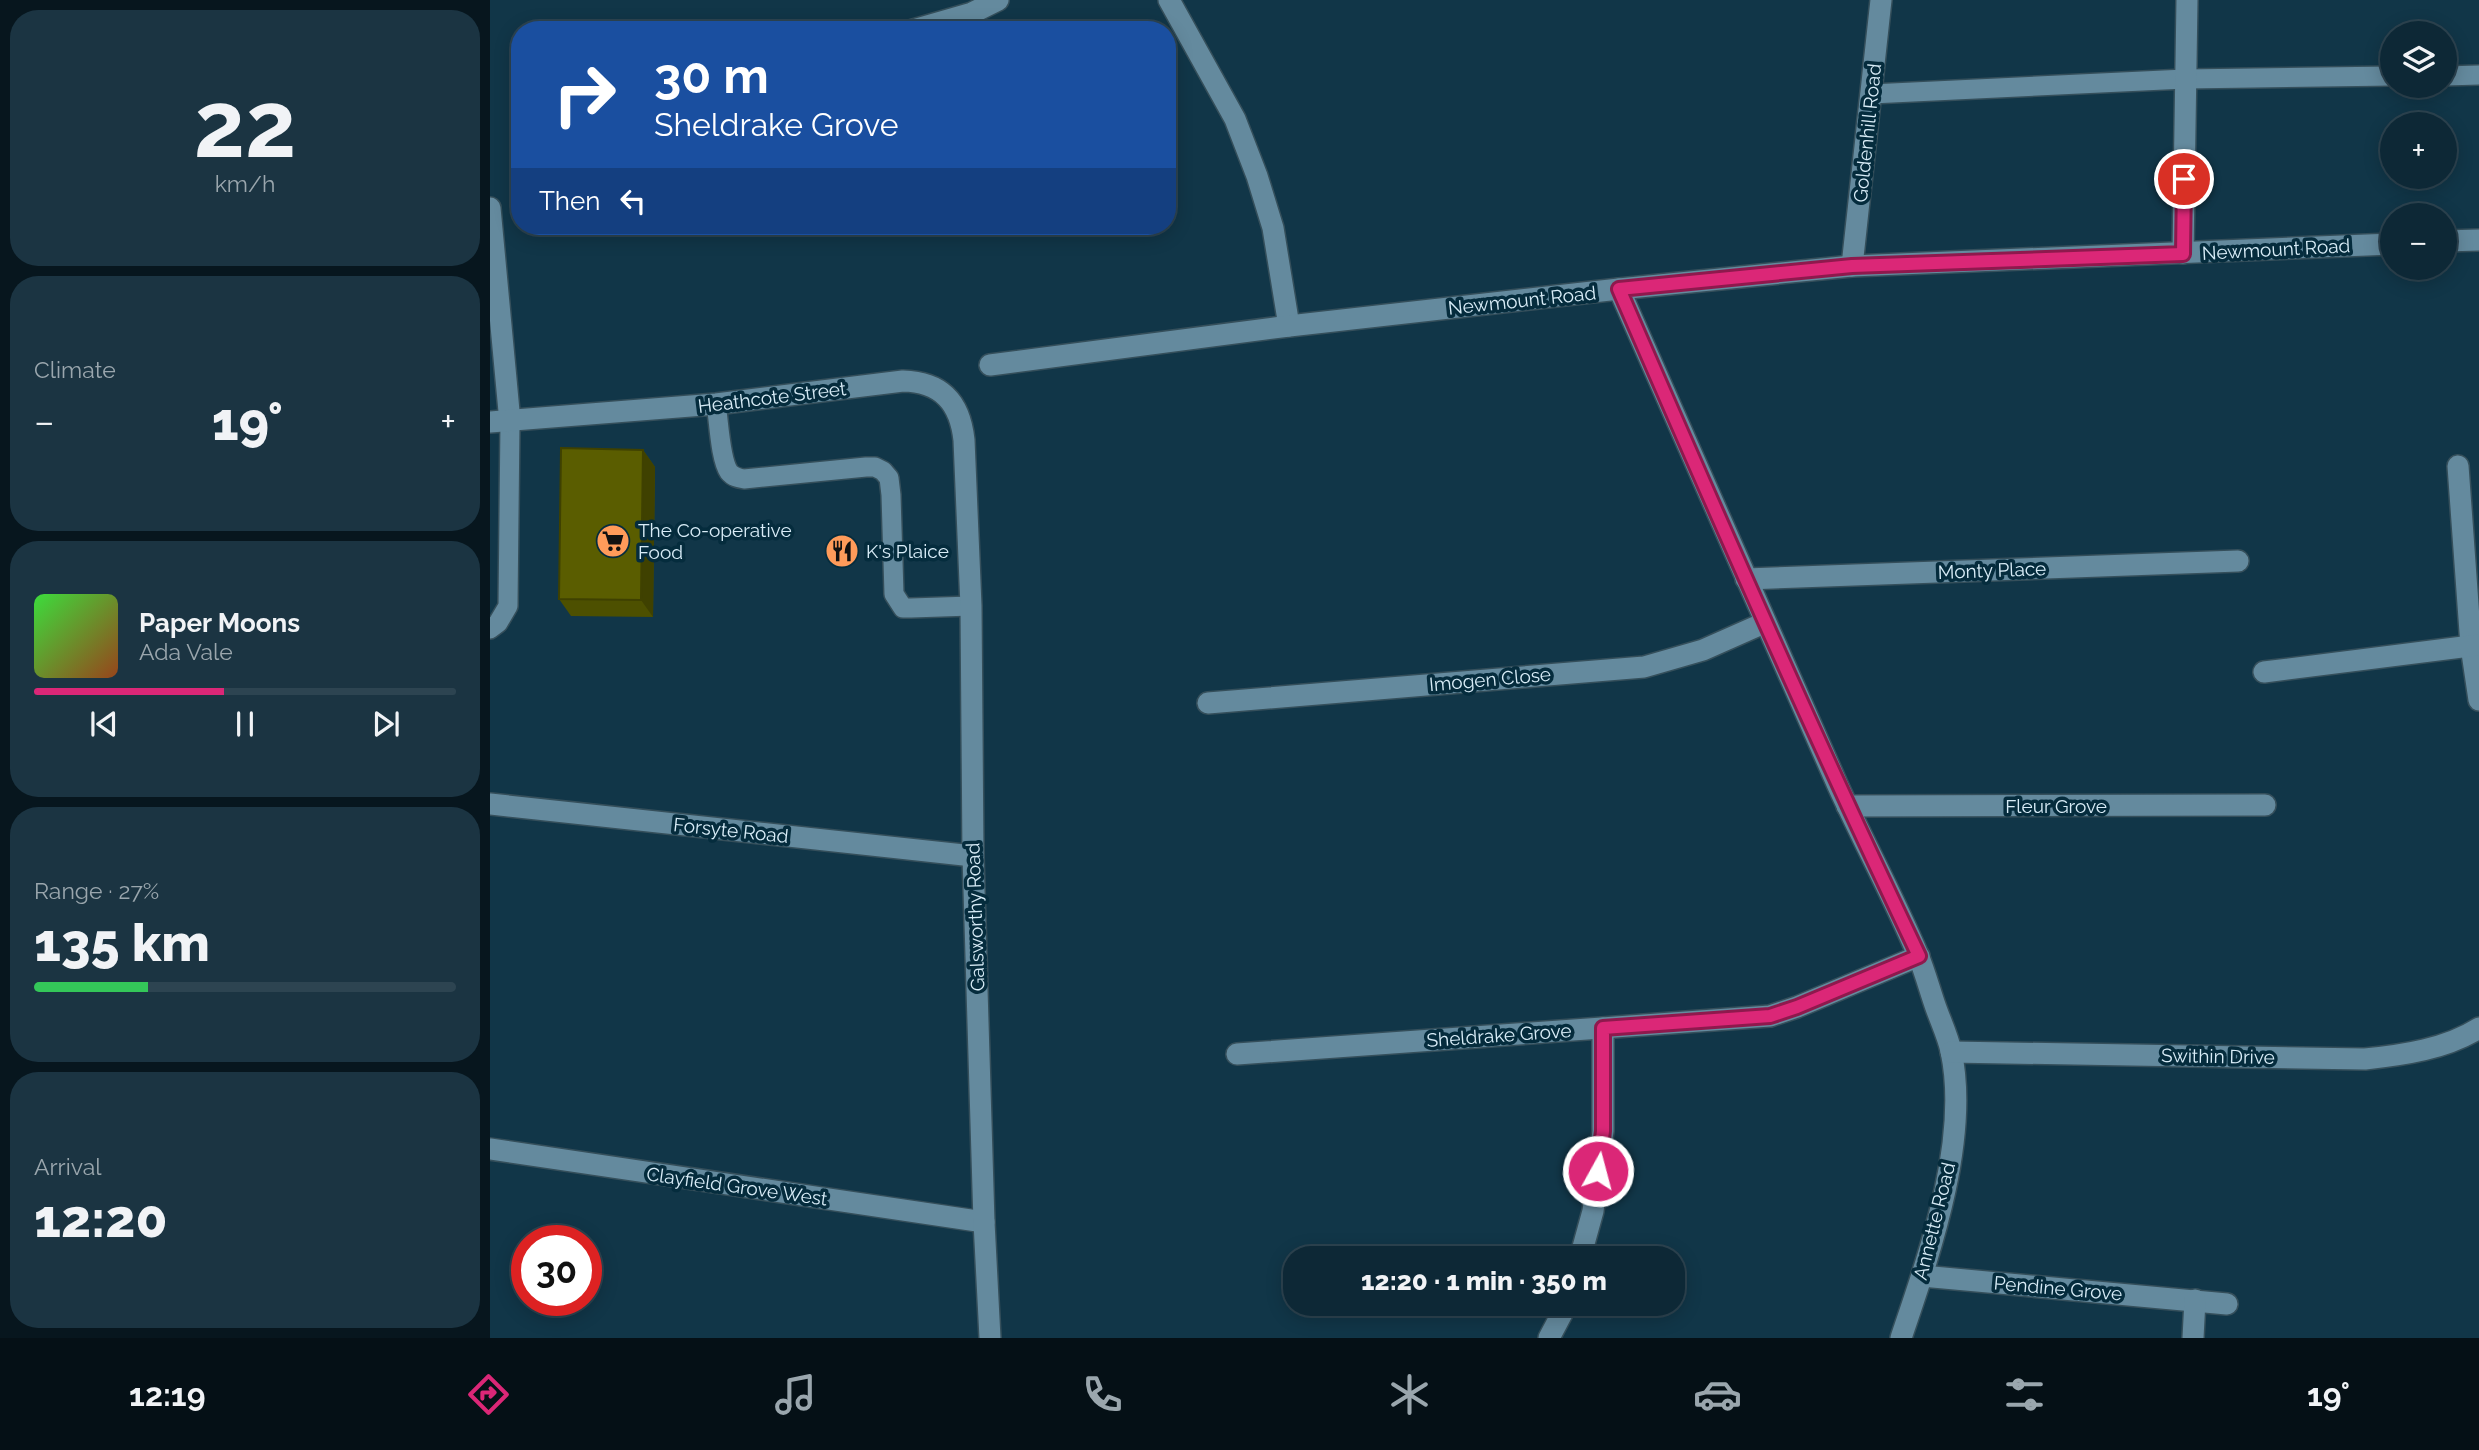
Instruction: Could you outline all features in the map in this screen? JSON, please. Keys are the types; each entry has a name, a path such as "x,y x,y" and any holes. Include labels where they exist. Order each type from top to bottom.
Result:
{"street":[{"path":"944,21 972,13 998,0"},
{"path":"1169,0 1235,119 1257,176 1273,228 1289,326"},
{"name":"Goldenhill Road","path":"1852,266 1881,0"},
{"path":"2183,254 2187,0"},
{"path":"490,208 500,422"},
{"path":"2457,241 2479,240"},
{"name":"Newmount Road","path":"990,365 1289,326 1852,266 2380,245"},
{"name":"Annette Road","path":"1619,289 1764,623 1919,956 1951,1052 1955,1091 1950,1169 1922,1276 1901,1338"},
{"name":"Heathcote Street","path":"500,422 716,404 902,381 917,382 931,386 950,400 962,423 967,496"},
{"path":"2458,466 2479,700"},
{"name":"Galsworthy Road","path":"967,496 971,606 973,856 990,1338"},
{"name":"Monty Place","path":"1746,579 2238,561"},
{"name":"Imogen Close","path":"1208,703 1644,667 1703,650 1764,623"},
{"path":"2264,671 2475,646"},
{"name":"Forsyte Road","path":"490,804 973,856"},
{"name":"Fleur Grove","path":"1847,806 2265,805"},
{"name":"Sheldrake Grove","path":"1237,1054 1770,1016 1919,956"},
{"path":"1583,1246 1593,1211 1603,1131 1603,1028"},
{"name":"Swithin Drive","path":"1951,1052 2365,1059 2400,1055 2432,1047 2479,1028"},
{"name":"Clayfield Grove West","path":"490,1149 984,1222"},
{"name":"Pendine Grove","path":"1922,1276 2227,1304"},
{"path":"2193,1338 2195,1300"},
{"path":"1549,1338 1561,1316"}],"lane":[{"path":"2457,76 2479,75"},
{"path":"1871,94 2185,79 2380,76"},
{"path":"716,404 725,461 735,477 744,479 866,467 883,471 889,478 891,495 894,594 898,603 903,608 971,606"},
{"path":"490,629 498,623 508,606 500,422"}],"building":[{"name":"The Co-operative Food","path":"561,448 643,450 641,600 559,599"}],"place":[{"name":"The Co-operative Food","path":"613,541"},
{"name":"K's Plaice","path":"842,551"}],"route":[{"path":"1598,1171 1603,1131 1603,1028 1770,1016 1919,956 1764,623 1619,289 1852,266 2183,254 2184,179"}]}
